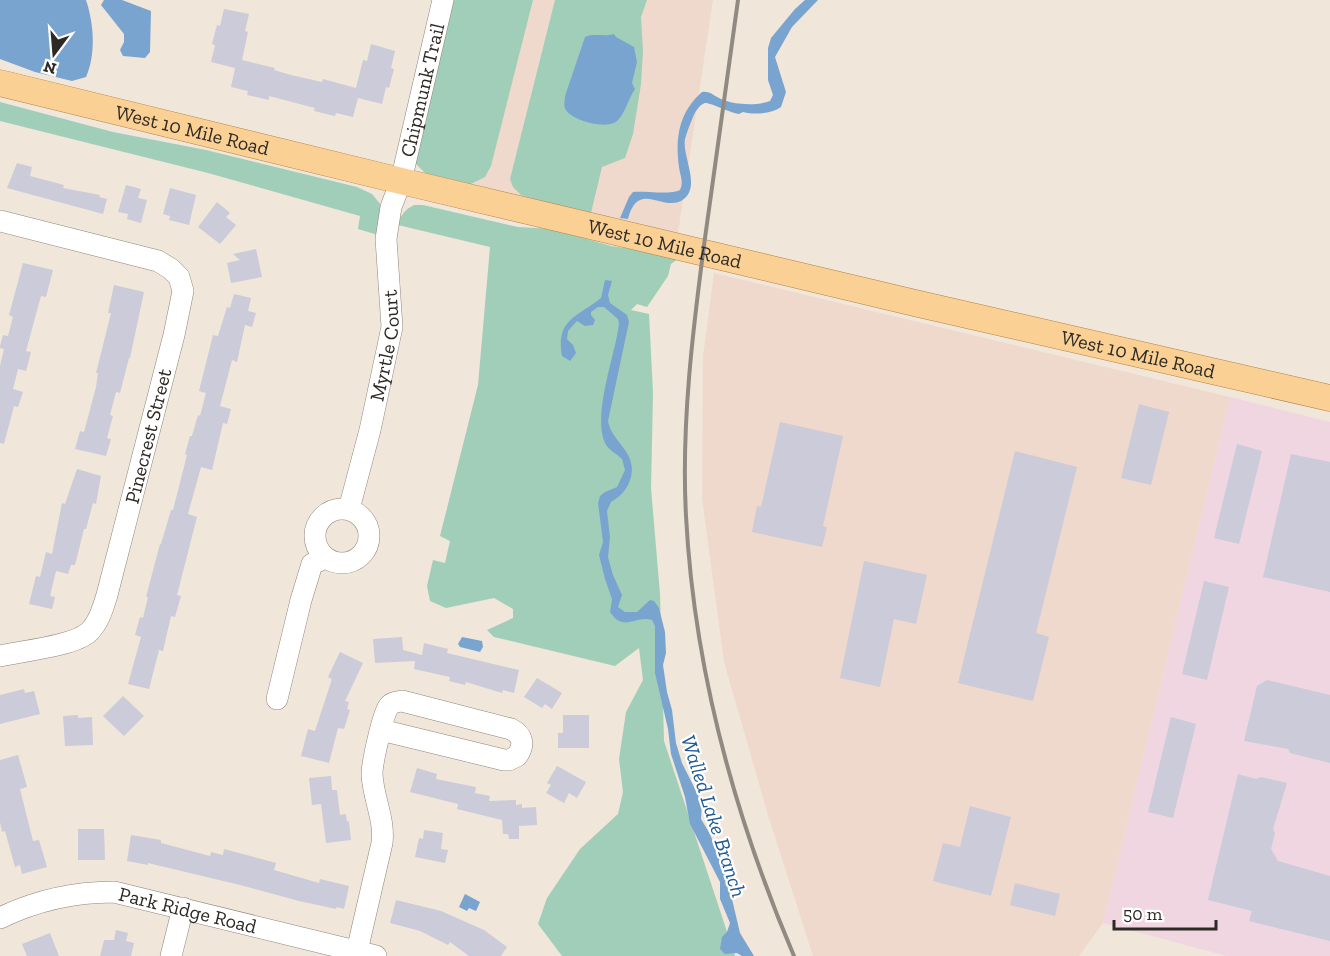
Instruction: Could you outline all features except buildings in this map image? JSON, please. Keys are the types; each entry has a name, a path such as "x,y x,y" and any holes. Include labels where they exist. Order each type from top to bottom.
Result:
{"main road":[{"name":"West 10 Mile Road","path":"0,83 919,304 1330,398"}],"street":[{"name":"Chipmunk Trail","path":"401,181 443,0"},
{"name":"Myrtle Court","path":"349,509 370,430 392,327 386,239 391,207 401,181"},
{"name":"Pinecrest Street","path":"0,221 158,261 171,268 179,277 183,291 107,595 97,622 89,632 78,639 0,656"},
{"path":"339,508 349,509 359,514 366,522 370,532 369,543 356,560 346,563 335,562 325,558 318,549 315,529 320,519 328,512 339,508"},
{"path":"277,699 312,564 325,558"},
{"path":"366,953 384,834 372,772 381,730 388,706 402,701 511,729 520,735 523,744 518,756 504,760 381,730"},
{"name":"Park Ridge Road","path":"0,918 47,899 81,893 128,894 366,953"},
{"path":"171,956 183,908"}],"shaded area":[{"path":"468,0 713,0 678,233 425,173"},
{"path":"714,273 1230,397 1103,923 1079,956 813,956 768,815 724,662 702,498 703,357"},
{"path":"1230,397 1330,422 1330,956 1227,956 1103,923"}],"green space":[{"path":"452,0 533,0 491,166 485,177 471,184 425,173 415,163"},
{"path":"555,0 647,0 641,17 643,51 641,84 633,134 625,158 602,167 590,217 521,195 513,187 510,179"},
{"path":"0,102 113,132 206,150 357,187 372,194 381,205 378,235 358,229 360,216 208,173 0,121"},
{"path":"414,205 423,205 518,227 552,229 611,246 679,258 671,264 668,276 647,307 637,304 631,310 649,314 653,393 651,488 660,594 664,741 735,956 562,956 538,924 547,898 580,849 618,814 623,792 619,759 626,712 643,680 639,648 615,666 494,637 487,630 513,618 513,609 494,598 446,608 430,601 427,586 433,560 445,563 450,541 440,536 478,385 490,247 398,225 403,213"}],"water":[{"path":"0,0 86,0 91,19 93,49 86,77 72,81 35,72 0,59"},
{"path":"104,0 122,0 151,11 150,52 145,58 123,56 120,50 124,42 124,34 101,5"},
{"path":"805,0 818,0 792,27 775,57 786,92 781,107 758,114 743,112 739,114 707,103 703,104 695,113 685,139 691,185 685,198 669,203 646,199 639,201 633,207 628,219 620,218 633,192 664,193 680,190 682,181 678,136 680,126 688,108 702,92 708,92 718,98 739,104 758,104 770,101 773,95 768,80 768,48 771,38"},
{"path":"614,34 634,47 637,62 632,83 635,89 617,121 606,125 583,121 570,114 564,103 585,37"},
{"path":"605,280 612,281 608,295 610,303 627,315 629,322 608,421 610,429 627,454 632,468 626,489 611,502 607,511 610,537 608,557 622,595 618,607 625,612 637,612 650,600 654,601 659,608 665,632 666,653 663,665 676,743 682,763 702,803 701,819 710,834 727,878 740,933 754,956 742,956 737,953 725,954 720,949 722,937 727,932 730,923 720,899 720,882 690,824 685,797 671,754 668,729 655,673 655,626 652,620 646,619 620,621 610,612 612,599 599,555 603,542 598,503 600,496 617,487 625,470 622,459 605,443 601,417 617,337 618,319 604,307 598,307 591,312 595,320 593,325 585,326 577,321 568,331 567,339 573,345 576,353 570,361 562,356 561,344 565,326 601,298"},
{"path":"462,637 482,641 483,647 480,652 460,647 458,644"},
{"path":"465,894 480,902 476,911 469,908 467,911 459,907"}],"railway":[{"path":"738,0 692,342 685,447 686,516 690,573 698,629 720,740 753,849 794,956"}],"water label":[{"name":"Walled Lake Branch","path":"714,816"}]}
